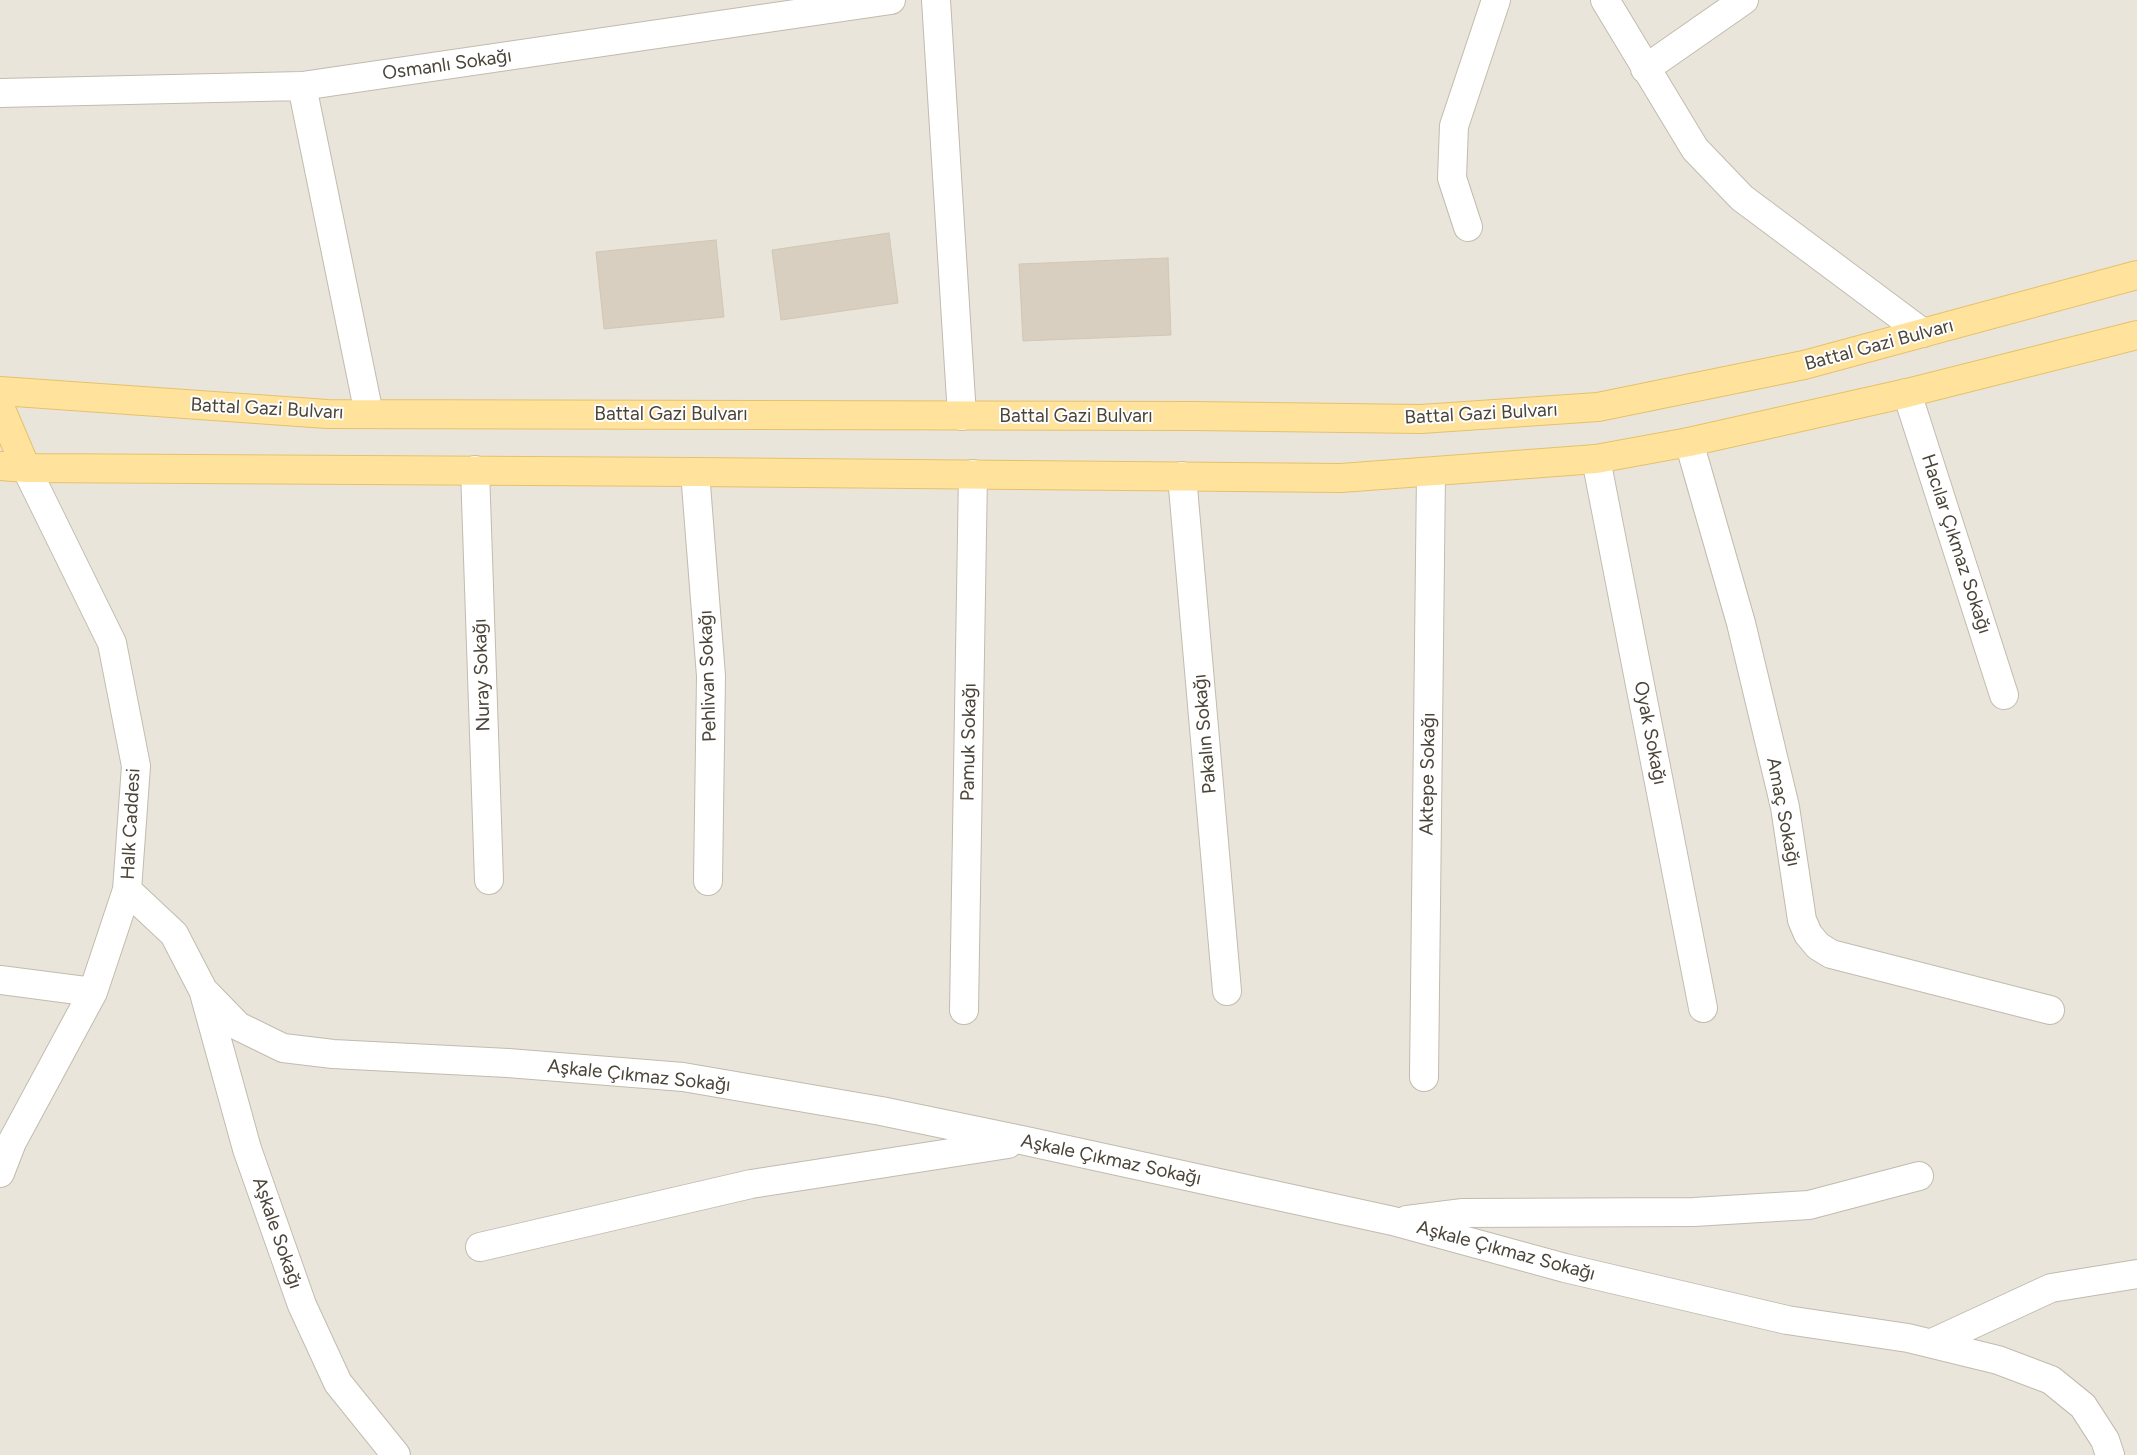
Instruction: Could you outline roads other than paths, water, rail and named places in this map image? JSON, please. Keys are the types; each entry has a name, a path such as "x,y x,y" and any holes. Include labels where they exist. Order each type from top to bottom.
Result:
{"main road":[{"name":"Battal Gazi Bulvarı","path":"0,391 327,414 1421,419 1598,406 1804,365 2137,275"},
{"path":"0,407 13,467 1341,478 1596,459 1688,442 1907,392 2137,335"}],"street":[{"name":"Osmanlı Sokağı","path":"0,93 302,86 891,0"},
{"path":"936,0 962,416"},
{"path":"1468,227 1452,178 1454,126 1496,0"},
{"path":"1605,0 1695,149 1742,198 1924,333"},
{"path":"1645,69 1744,0"},
{"path":"302,86 369,414"},
{"name":"Hacılar Çıkmaz Sokağı","path":"1907,392 2004,695"},
{"name":"Amaç Sokağı","path":"1688,442 1743,633 1785,808 1802,920 1808,934 1818,946 1831,954 2050,1010"},
{"name":"Oyak Sokağı","path":"1596,459 1703,1008"},
{"name":"Halk Caddesi","path":"0,1174 12,1142 93,992 128,890 136,766 112,643 13,467"},
{"name":"Nuray Sokağı","path":"476,470 489,880"},
{"name":"Pehlivan Sokağı","path":"695,472 711,676 708,882"},
{"name":"Aktepe Sokağı","path":"1424,1077 1431,472"},
{"name":"Pamuk Sokağı","path":"964,1010 973,474"},
{"name":"Pakalın Sokağı","path":"1182,476 1227,991"},
{"name":"Aşkale Çıkmaz Sokağı","path":"128,890 174,934 203,990 238,1026 283,1048 333,1054 508,1063 684,1076 881,1111 1393,1221 1566,1268 1788,1320 1908,1338 1998,1360 2052,1380 2083,1406 2104,1440 2110,1455"},
{"path":"0,980 93,992"},
{"name":"Aşkale Sokağı","path":"203,990 247,1149 302,1306 338,1383 396,1455"},
{"path":"480,1248 751,1184 1026,1141"},
{"path":"1393,1221 1463,1213 1694,1212 1808,1205 1919,1176"},
{"path":"1932,1343 2051,1288 2137,1274"}]}
